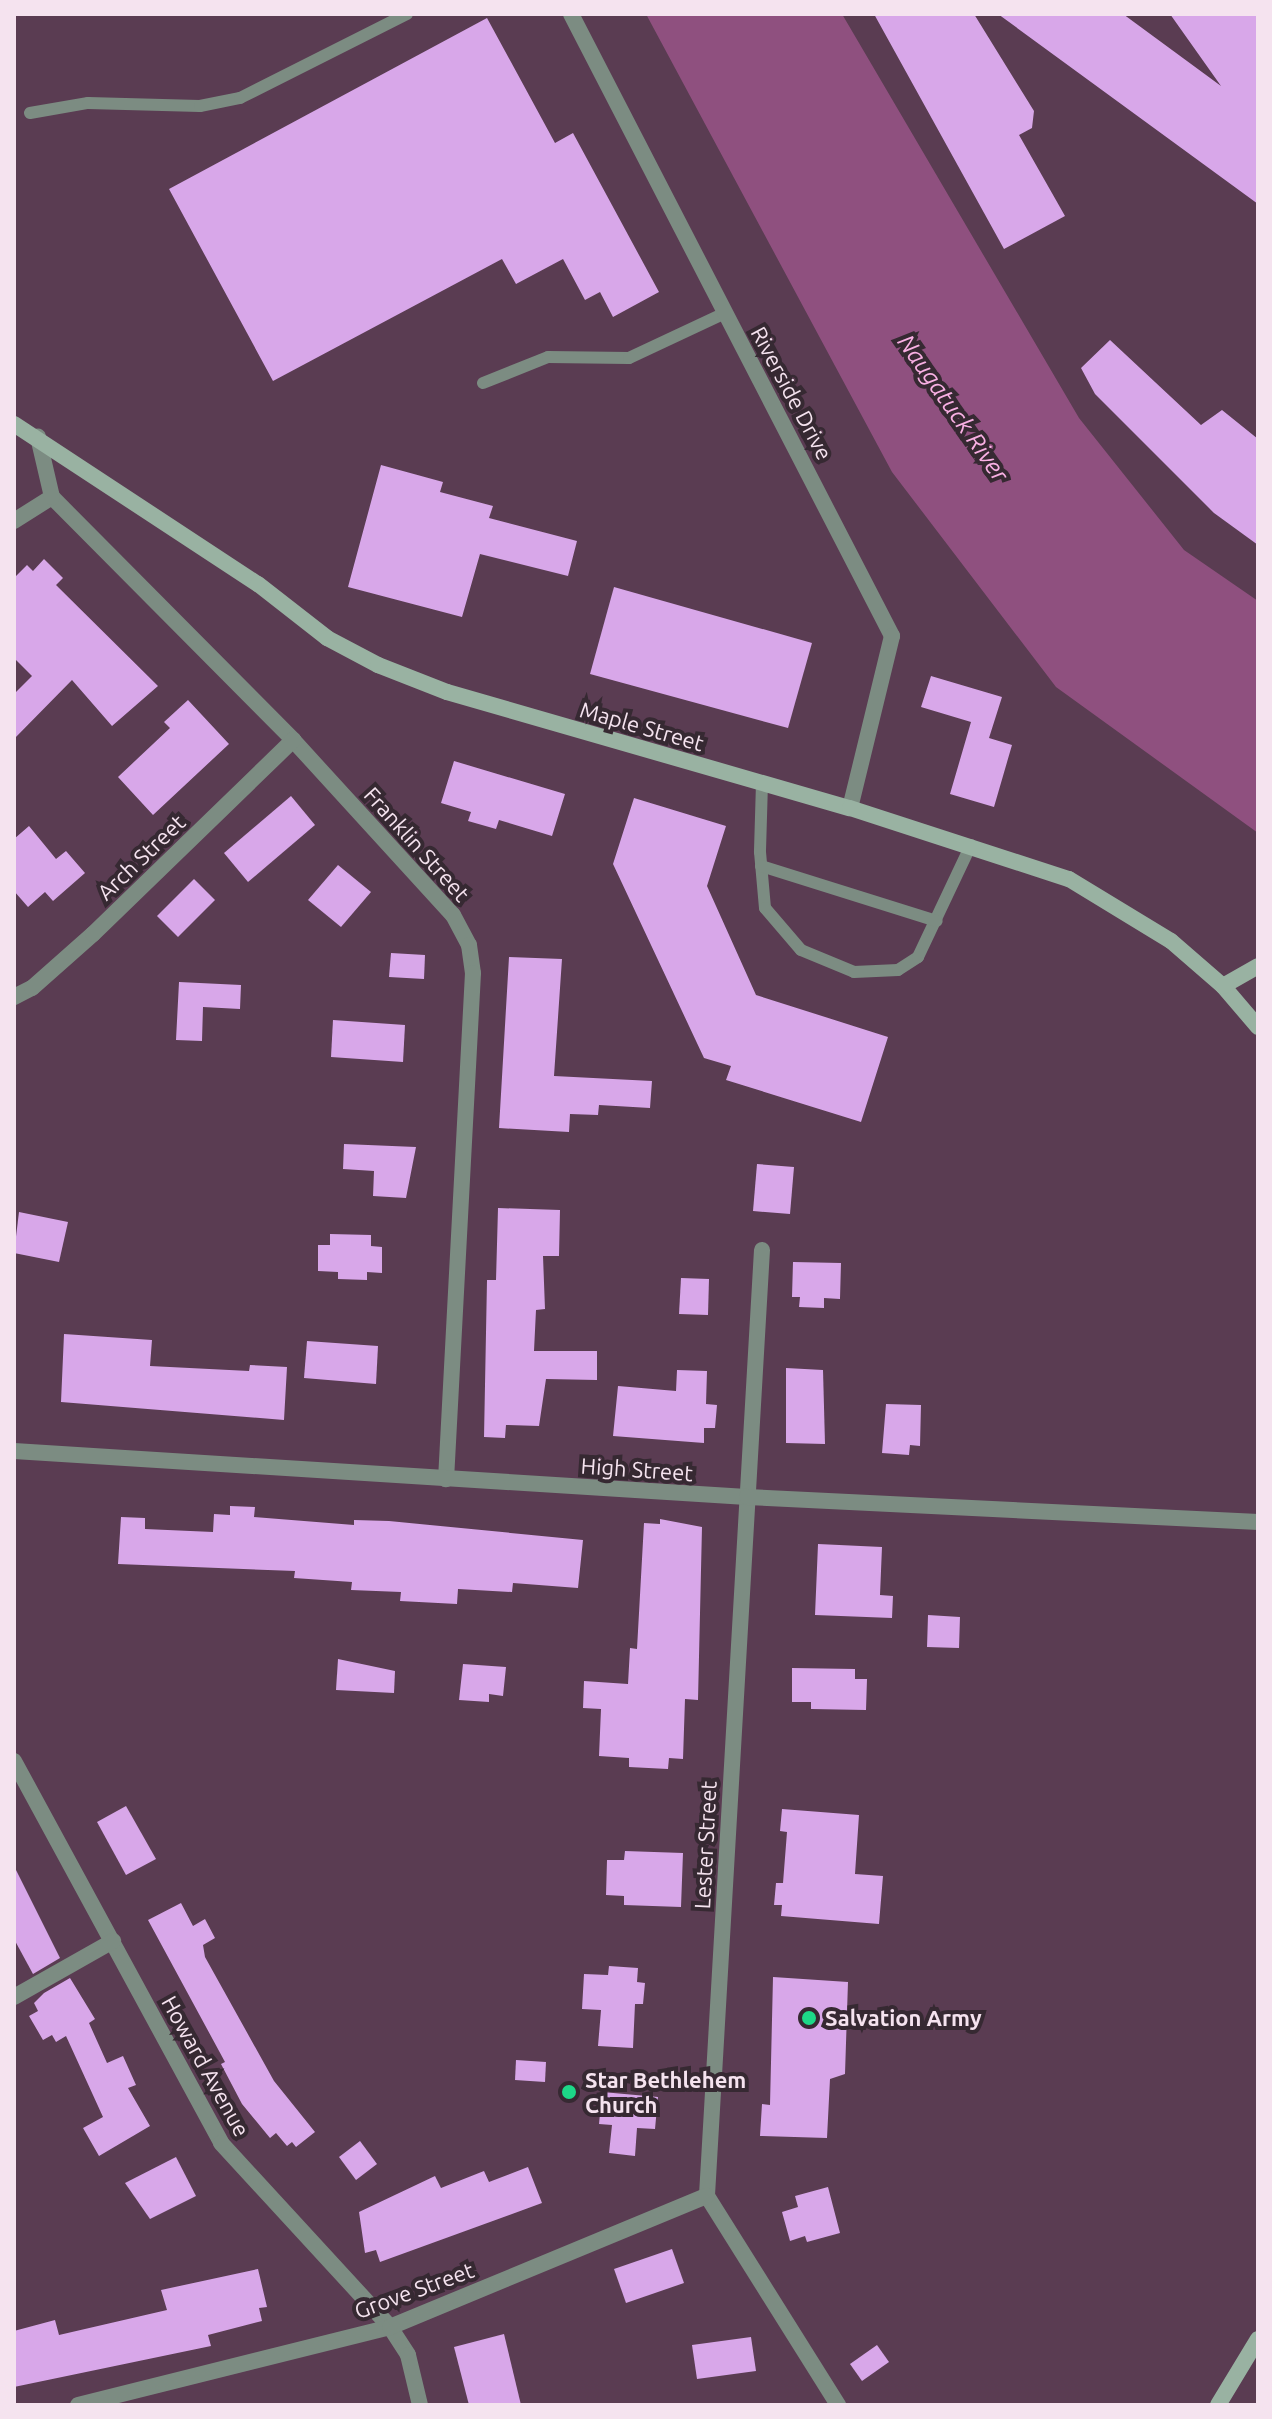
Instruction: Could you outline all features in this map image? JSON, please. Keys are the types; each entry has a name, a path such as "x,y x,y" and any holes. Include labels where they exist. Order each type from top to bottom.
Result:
{"main road":[{"path":"14,424 38,437"},
{"name":"Maple Street","path":"38,437 258,584 327,638 378,665 447,692 850,808 1069,879 1127,911 1223,986"},
{"path":"1258,966 1223,986 1258,1027"},
{"path":"1218,2405 1258,2339"}],"street":[{"name":"Riverside Drive","path":"571,14 892,636 850,808"},
{"path":"14,521 52,497 38,437"},
{"name":"Franklin Street","path":"52,497 293,740 453,915 472,958 446,1479"},
{"name":"Arch Street","path":"14,997 32,988 93,934 293,740"},
{"name":"Lester Street","path":"707,2196 762,1250"},
{"name":"High Street","path":"14,1451 747,1497 1258,1522"},
{"name":"Howard Avenue","path":"14,1761 221,2143 390,2327 408,2355 420,2405"},
{"path":"14,1997 113,1941"},
{"path":"707,2196 838,2405"},
{"name":"Grove Street","path":"78,2405 390,2327 707,2196"}],"lane":[{"path":"30,113 88,103 200,106 240,98 407,14"},
{"path":"483,383 548,357 629,358 725,313"},
{"path":"762,783 761,866 765,908 776,927 818,960 854,972 898,970 918,957 971,845"},
{"path":"761,866 937,921"}],"water":[{"name":"Naugatuck River","path":"646,14 842,14 1079,418 1184,550 1258,601 1258,833 1056,687 892,472"}],"building":[{"path":"874,14 974,14 1034,111 1032,128 1019,135 1065,216 1004,249"},
{"path":"998,14 1123,14 1221,86 1170,14 1258,14 1258,204"},
{"path":"487,18 555,143 573,133 659,292 613,317 600,292 585,300 563,259 516,284 502,259 273,381 169,189"},
{"path":"1110,340 1201,425 1222,410 1258,439 1258,545 1214,513 1095,394 1081,368"},
{"path":"381,465 443,482 440,492 493,506 489,518 577,541 568,576 480,554 462,617 348,587"},
{"path":"44,559 63,578 56,585 158,686 112,726 72,680 14,739 14,694 32,676 14,658 14,578 27,565 33,571"},
{"path":"614,587 812,643 788,728 590,674"},
{"path":"931,676 1002,697 989,738 1012,745 994,807 950,794 971,722 921,707"},
{"path":"188,700 229,744 153,815 118,777 170,728 164,722"},
{"path":"454,761 565,794 552,836 499,820 496,829 468,821 471,812 441,803"},
{"path":"291,796 315,825 248,882 224,853"},
{"path":"634,798 726,826 707,886 756,995 888,1037 861,1122 726,1080 731,1066 704,1058 613,864"},
{"path":"29,826 56,859 66,851 85,873 53,901 45,892 28,907 14,891 14,839"},
{"path":"338,865 371,892 341,927 308,900"},
{"path":"194,879 215,900 178,937 157,916"},
{"path":"391,953 425,955 424,979 389,977"},
{"path":"509,957 562,959 554,1076 652,1081 650,1108 599,1105 598,1115 570,1114 569,1132 499,1128"},
{"path":"179,982 241,985 240,1009 203,1007 202,1041 176,1040"},
{"path":"333,1020 405,1025 403,1062 331,1057"},
{"path":"344,1144 416,1147 406,1198 373,1196 374,1171 343,1169"},
{"path":"757,1164 794,1167 790,1214 753,1211"},
{"path":"498,1208 560,1210 559,1256 543,1256 545,1309 536,1310 534,1351 597,1351 597,1380 546,1379 539,1426 506,1425 505,1438 484,1437 487,1280 496,1280"},
{"path":"19,1212 68,1222 59,1262 14,1253"},
{"path":"330,1234 371,1235 371,1246 382,1247 382,1273 367,1272 367,1280 338,1279 338,1272 318,1271 318,1245 330,1245"},
{"path":"793,1262 841,1263 840,1299 824,1298 824,1308 799,1307 800,1297 792,1297"},
{"path":"681,1278 709,1279 708,1315 679,1314"},
{"path":"64,1334 152,1340 150,1366 249,1371 250,1365 287,1367 284,1420 61,1402"},
{"path":"307,1341 378,1346 376,1384 304,1378"},
{"path":"786,1368 823,1370 825,1444 786,1443"},
{"path":"677,1370 707,1371 706,1404 717,1405 715,1428 704,1428 704,1443 613,1436 618,1386 676,1391"},
{"path":"886,1404 921,1405 920,1446 910,1445 909,1455 882,1453"},
{"path":"230,1506 255,1507 254,1517 354,1525 354,1520 389,1521 583,1540 578,1588 513,1583 512,1592 458,1589 457,1604 400,1601 401,1592 351,1590 352,1582 294,1578 295,1571 118,1564 121,1517 145,1518 145,1529 213,1532 214,1514 230,1515"},
{"path":"660,1519 702,1527 698,1700 685,1699 683,1759 669,1758 668,1769 629,1767 629,1758 599,1756 601,1709 583,1708 584,1681 628,1684 630,1648 637,1649 644,1523 660,1524"},
{"path":"818,1544 882,1547 880,1595 893,1596 892,1618 815,1615"},
{"path":"928,1615 960,1617 959,1648 927,1647"},
{"path":"338,1659 395,1671 394,1693 336,1690"},
{"path":"463,1664 506,1667 503,1696 489,1694 489,1702 459,1700"},
{"path":"792,1668 855,1669 855,1679 867,1679 866,1710 811,1709 811,1702 792,1702"},
{"path":"126,1806 156,1859 126,1875 97,1822"},
{"path":"782,1809 859,1815 855,1874 883,1876 879,1924 781,1916 782,1905 774,1905 776,1883 783,1883 787,1832 780,1831"},
{"path":"625,1851 683,1853 681,1907 624,1905 624,1896 606,1895 607,1860 624,1860"},
{"path":"14,1866 60,1958 33,1974 14,1939"},
{"path":"181,1903 193,1926 205,1919 215,1938 203,1945 205,1957 274,2081 315,2132 296,2147 292,2142 287,2146 276,2133 270,2138 242,2104 221,2064 225,2062 148,1920"},
{"path":"609,1966 638,1968 637,1982 645,1983 643,2004 635,2004 633,2048 598,2046 601,2010 582,2009 584,1974 608,1975"},
{"path":"773,1977 848,1982 845,2074 830,2079 827,2138 760,2136 762,2104 770,2105"},
{"path":"70,1978 95,2019 89,2023 107,2063 123,2056 136,2085 128,2088 150,2126 99,2156 83,2128 103,2117 66,2036 56,2042 52,2035 43,2040 29,2016 38,2011 34,2003 44,1993"},
{"path":"516,2060 546,2062 545,2082 515,2080"},
{"path":"602,2092 658,2097 655,2129 637,2128 635,2156 609,2153 612,2125 599,2124"},
{"path":"360,2141 377,2164 356,2180 339,2157"},
{"path":"176,2157 196,2196 150,2219 125,2183"},
{"path":"528,2167 542,2203 380,2262 376,2250 365,2253 359,2212 435,2176 441,2188 484,2171 489,2182"},
{"path":"828,2187 840,2233 807,2242 805,2236 790,2241 782,2212 798,2207 795,2196"},
{"path":"672,2249 684,2283 626,2303 614,2269"},
{"path":"258,2269 267,2307 259,2308 262,2321 208,2335 211,2346 14,2387 14,2331 55,2320 59,2335 167,2310 161,2290"},
{"path":"504,2334 521,2405 469,2405 454,2347"},
{"path":"751,2337 756,2371 697,2379 692,2345"},
{"path":"877,2345 889,2362 862,2381 850,2364"}],"place":[{"name":"Salvation Army","path":"809,2018"},
{"name":"Star Bethlehem Church","path":"569,2092"}]}
